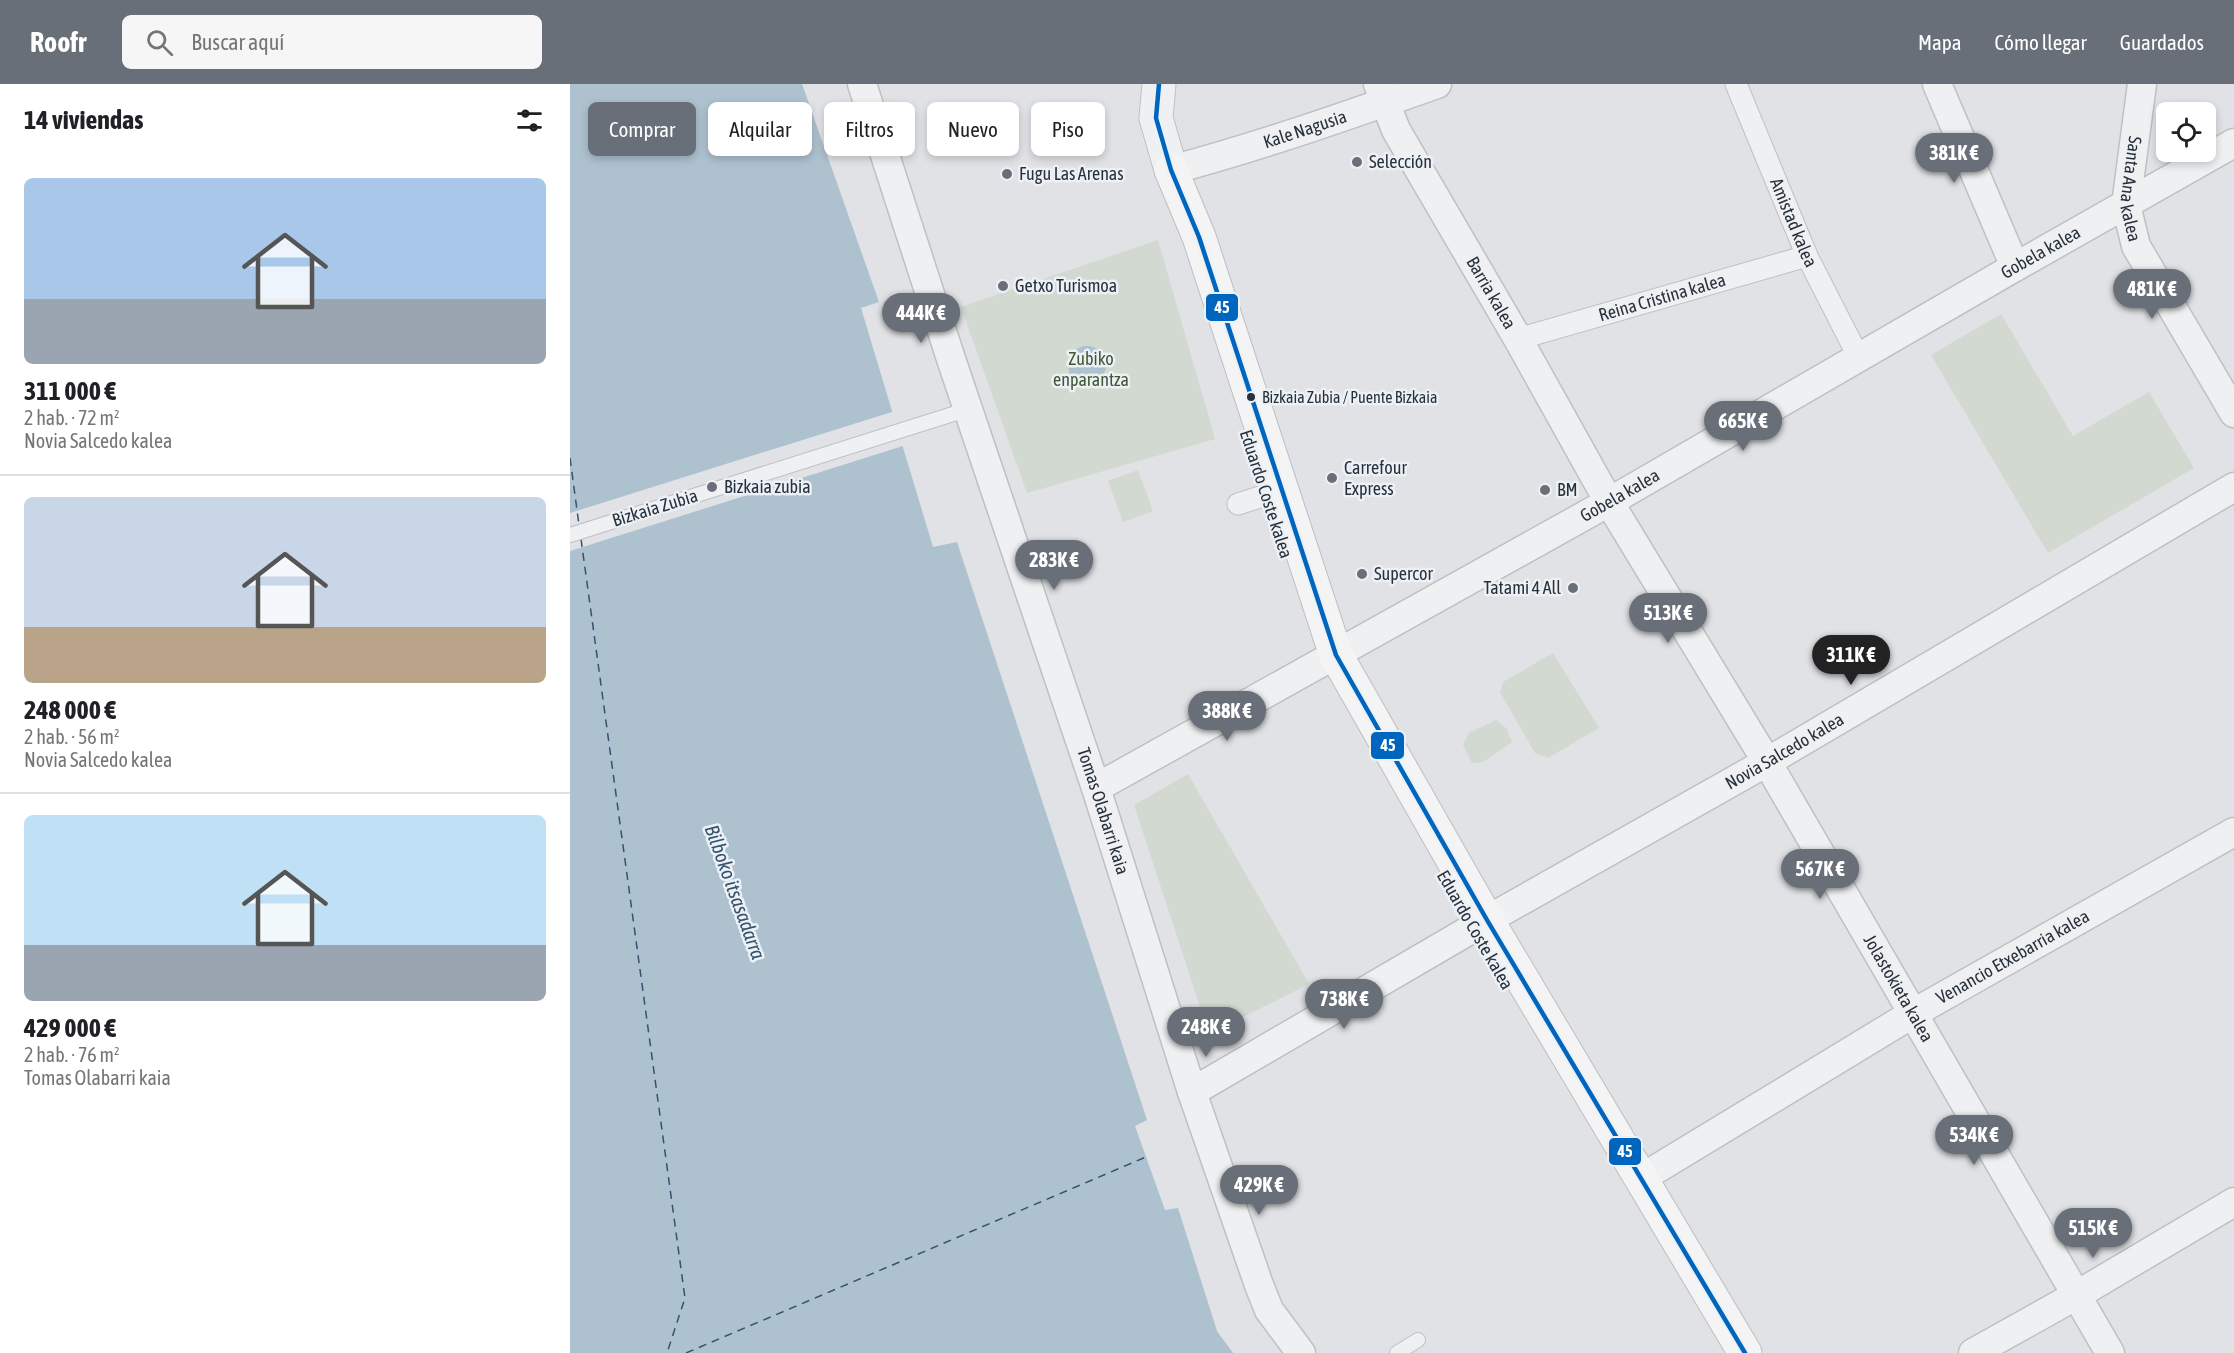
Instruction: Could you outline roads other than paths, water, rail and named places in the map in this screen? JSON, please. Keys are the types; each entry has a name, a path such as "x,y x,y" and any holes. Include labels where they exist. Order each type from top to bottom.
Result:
{"main road":[{"name":"Eduardo Coste kalea","path":"1171,170 1182,242 1252,500 1330,659 1723,1353"},
{"name":"Eduardo Coste kalea","path":"1171,170 1199,237 1330,659"},
{"name":"Eduardo Coste kalea","path":"1480,924 1640,1179 1745,1353"}],"street":[{"name":"Tomas Olabarri kaia","path":"862,84 919,262 1096,788 1192,1092 1258,1285 1269,1310 1301,1353"},
{"path":"1159,84 1156,118 1171,170"},
{"name":"Kale Nagusia","path":"1171,170 1217,158 1381,93 1437,84"},
{"name":"Amistad kalea","path":"1736,84 1807,256 1859,358"},
{"path":"1937,84 2015,267"},
{"name":"Santa Ana kalea","path":"2142,84 2126,205 2136,246 2234,413"},
{"name":"Barria kalea","path":"1381,93 1396,130 1518,339 1609,502"},
{"name":"Gobela kalea","path":"1096,788 1609,502 2234,143"},
{"name":"Reina Cristina kalea","path":"1518,339 1807,256"},
{"name":"Novia Salcedo kalea","path":"1192,1092 1480,924 1767,762 2234,487"},
{"name":"Jolastokieta kalea","path":"1609,502 1767,762 2110,1353"},
{"name":"Venancio Etxebarria kalea","path":"1640,1179 1912,1014 2234,832"},
{"path":"1973,1353 2077,1295 2234,1202"}],"lane":[{"name":"Bizkaia Zubia","path":"570,535 969,410"},
{"path":"1396,1353 1418,1340"}],"water":[{"name":"Bilboko itsasadarra","path":"570,84 802,84 808,102 708,102 708,156 812,156 812,112 824,146 824,156 827,156 879,302 861,308 933,547 957,542 1147,1120 1135,1126 1165,1210 1178,1208 1217,1331 1233,1353 570,1353"},
{"path":"1087,346 1094,347 1100,352 1105,358 1105,372 1100,378 1094,383 1087,384 1080,383 1074,378 1069,372 1068,365 1069,358 1074,352 1080,347"}],"place":[{"name":"Selección","path":"1357,162"},
{"name":"Fugu Las Arenas","path":"1007,174"},
{"name":"Getxo Turismoa","path":"1003,286"},
{"name":"Bizkaia Zubia / Puente Bizkaia","path":"1251,397"},
{"name":"Carrefour Express","path":"1332,478"},
{"name":"Bizkaia zubia","path":"712,487"},
{"name":"BM","path":"1545,490"},
{"name":"Supercor","path":"1362,574"},
{"name":"Tatami 4 All","path":"1573,588"}],"park label":[{"name":"Zubiko enparantza","path":"1091,369"}]}
